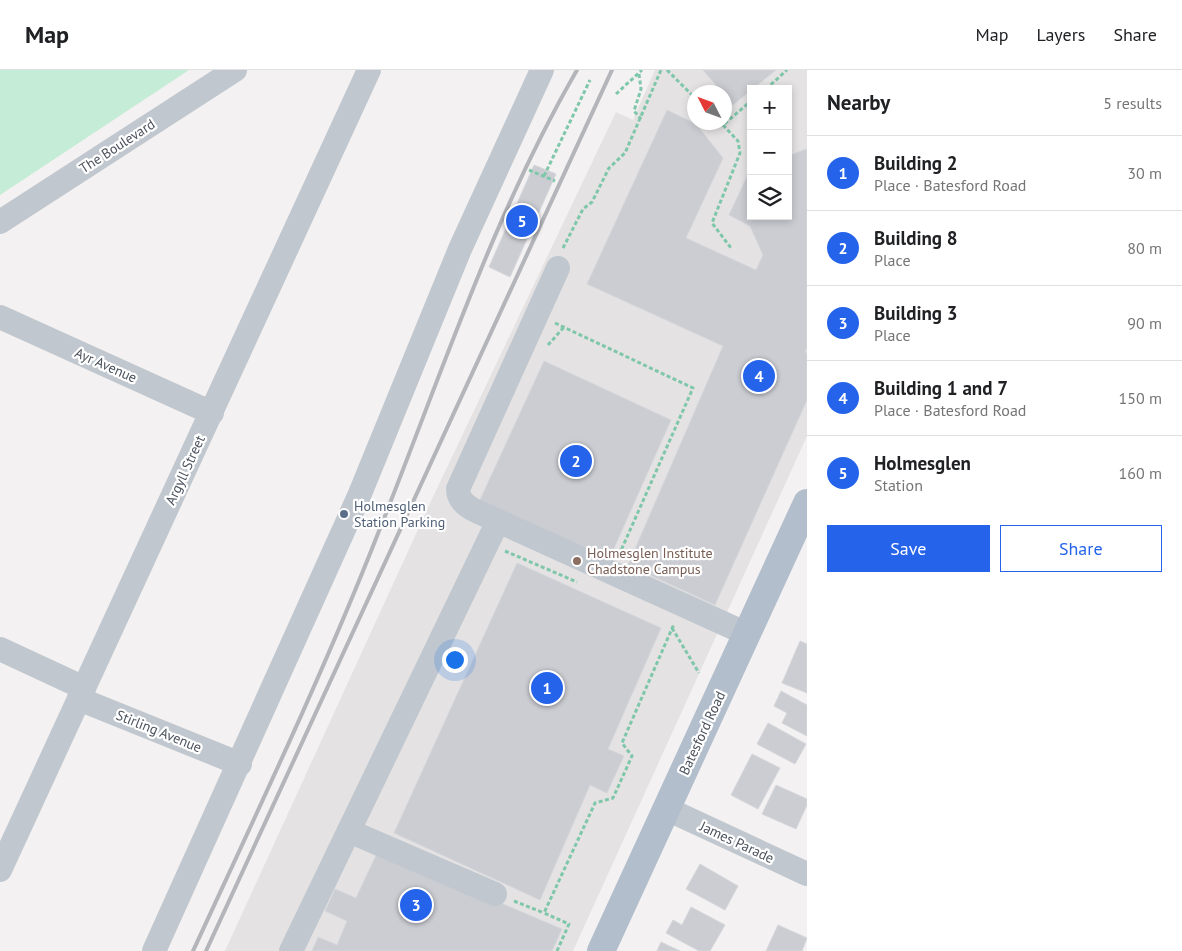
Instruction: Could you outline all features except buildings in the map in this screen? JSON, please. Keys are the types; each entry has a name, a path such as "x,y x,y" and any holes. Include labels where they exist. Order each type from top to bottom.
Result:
{"main road":[{"name":"Batesford Road","path":"601,951 805,504"}],"street":[{"name":"The Boulevard","path":"0,222 235,70"},
{"name":"Argyll Street","path":"0,870 369,70"},
{"path":"154,951 240,764 359,496 460,249 542,70"},
{"path":"558,268 458,489 458,497 461,503 611,574 747,634"},
{"name":"Ayr Avenue","path":"0,317 212,413"},
{"path":"291,951 498,521"},
{"name":"Stirling Avenue","path":"0,649 82,693 240,764"},
{"name":"James Parade","path":"666,809 807,874"},
{"path":"349,831 495,894"}],"path":[{"path":"616,94 642,70"},
{"path":"558,268 558,259 583,209 592,202 609,168 625,153 661,70"},
{"path":"667,70 687,90"},
{"path":"770,85 787,70"},
{"path":"639,74 641,89 634,112 641,119"},
{"path":"544,176 590,80"},
{"path":"732,116 747,105"},
{"path":"728,130 738,141 740,152 712,223 731,248"},
{"path":"529,170 555,181"},
{"path":"564,327 693,388 611,574"},
{"path":"500,549 586,586"},
{"path":"544,913 595,804 613,798 632,756 622,743 674,623 665,620"},
{"path":"672,628 698,673"},
{"path":"495,894 569,924 557,951"}],"shaded area":[{"name":"Holmesglen Institute Chadstone Campus","path":"655,70 807,70 807,436 573,951 225,951 432,499 616,112 633,120"}],"green space":[{"path":"0,70 189,70 0,195"}],"railway":[{"path":"193,951 289,742 358,584 470,297 519,181 577,70"},
{"path":"206,951 612,70"}],"place":[{"name":"Holmesglen","path":"522,221"},
{"name":"Building 1 and 7","path":"759,376"},
{"name":"Building 8","path":"576,461"},
{"name":"Holmesglen Station Parking","path":"344,514"},
{"name":"Holmesglen Institute Chadstone Campus","path":"577,561"},
{"name":"Building 2","path":"547,688"},
{"name":"Building 3","path":"416,905"}]}
